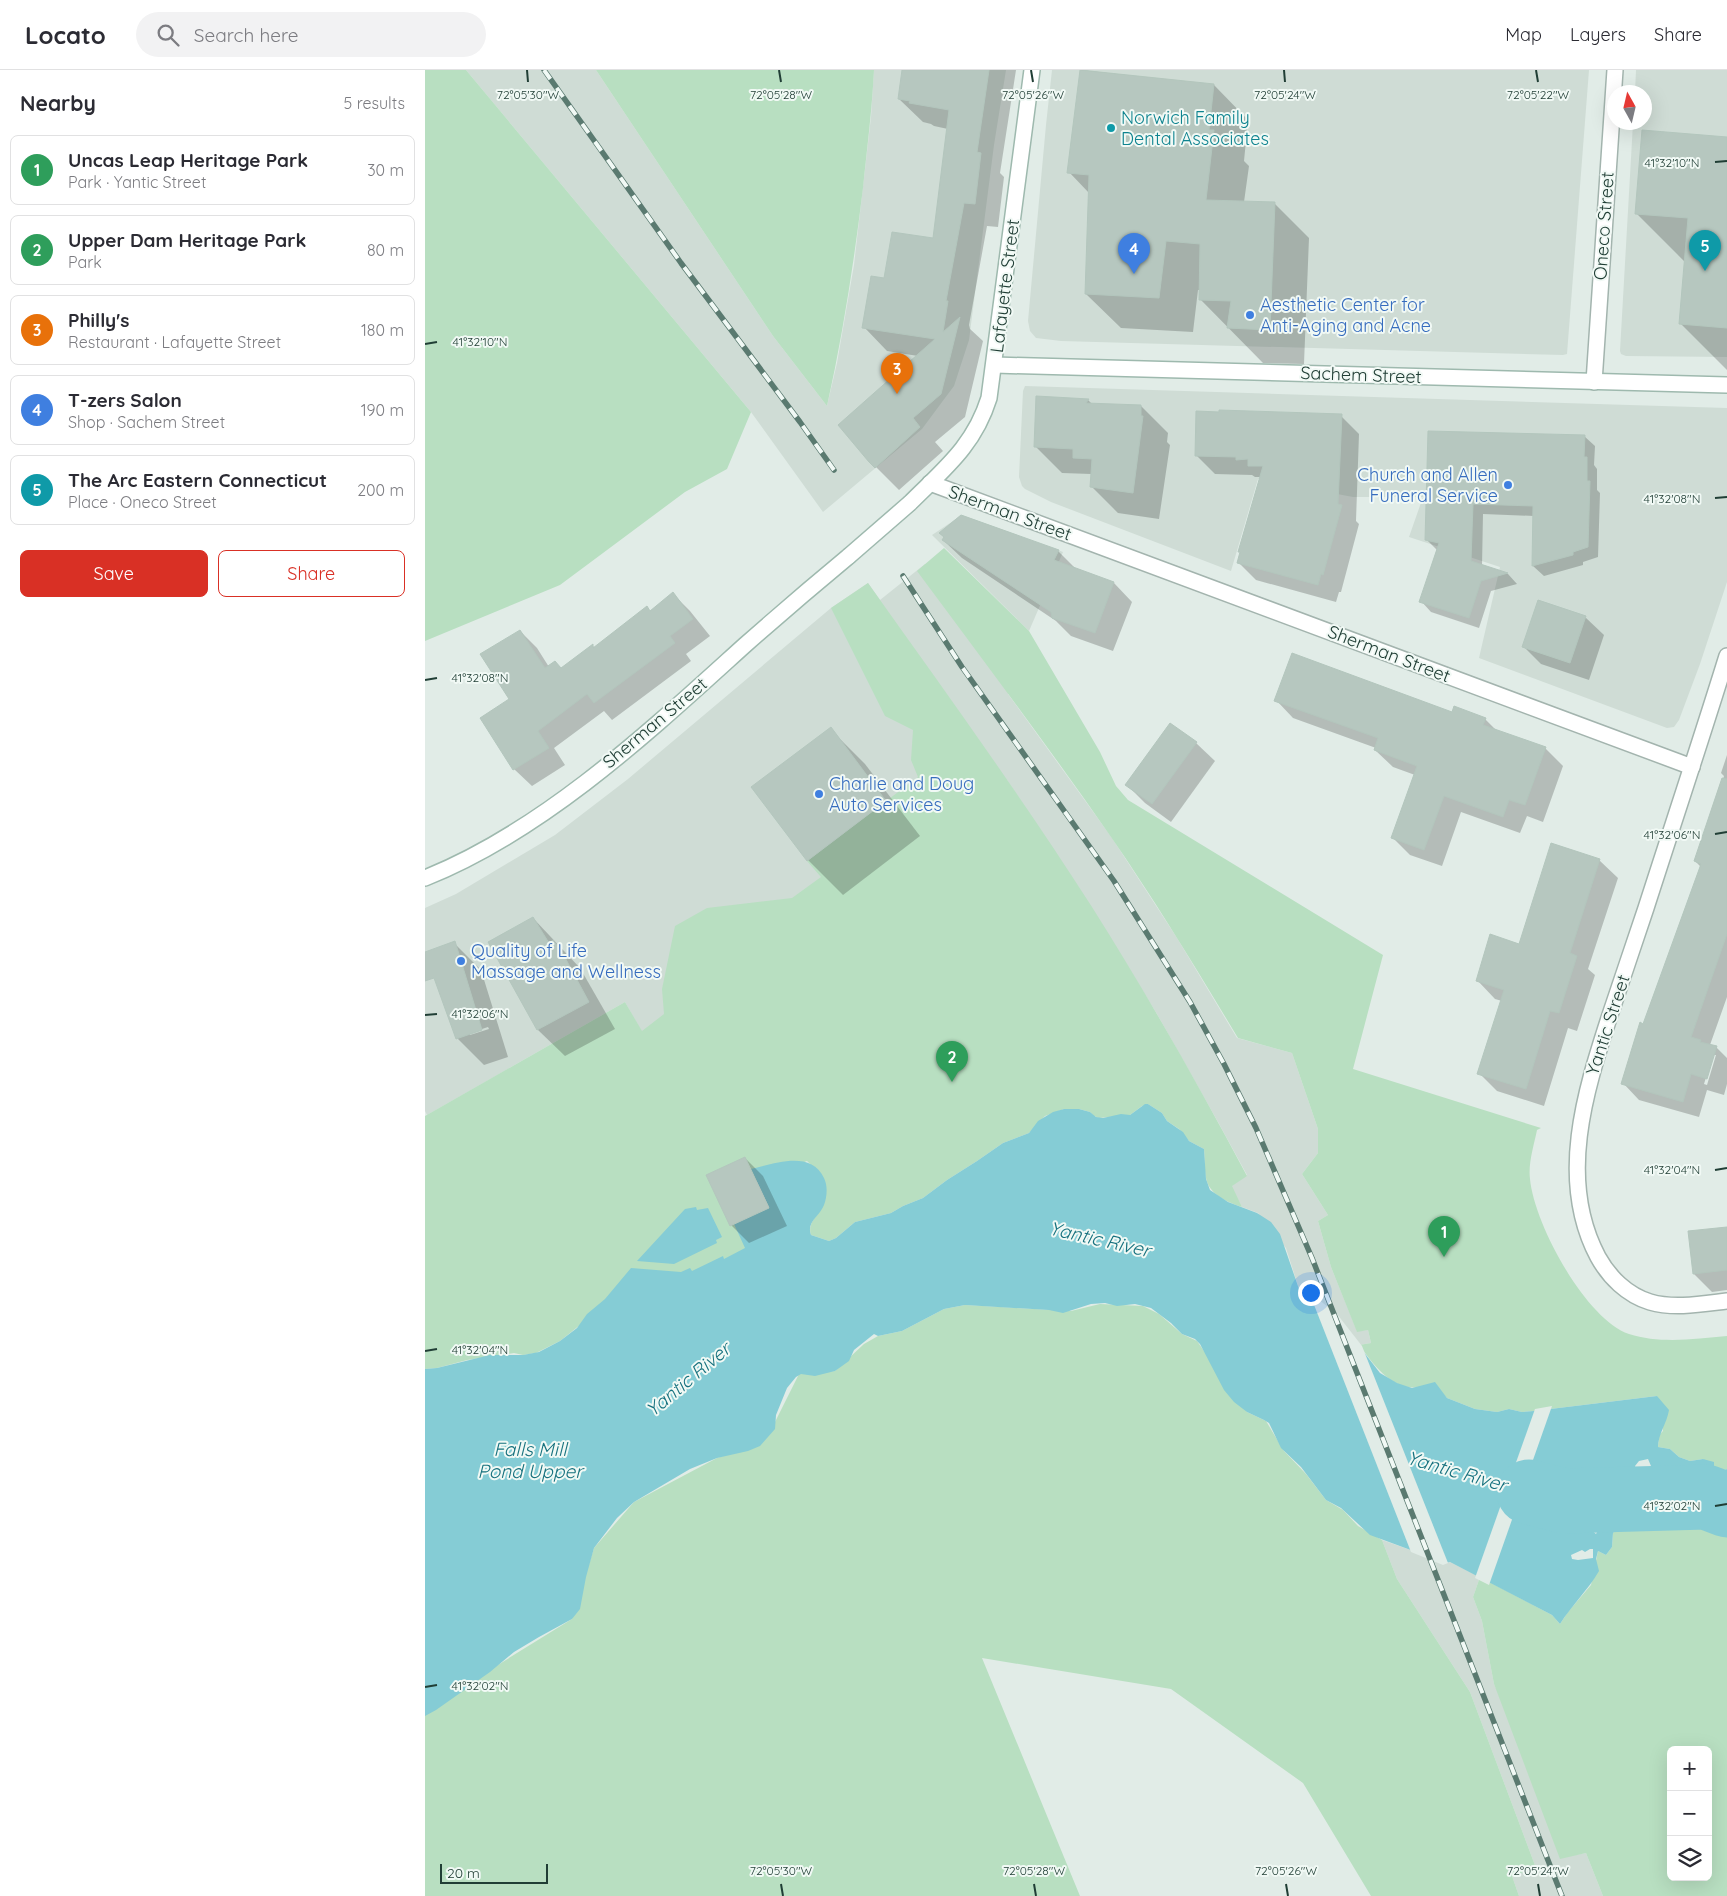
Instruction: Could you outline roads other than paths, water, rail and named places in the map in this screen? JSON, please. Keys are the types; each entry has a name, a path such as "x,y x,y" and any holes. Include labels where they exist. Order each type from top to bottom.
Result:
{"street":[{"name":"Lafayette Street","path":"930,483 959,454 977,428 989,398 995,365 1033,70"},
{"name":"Oneco Street","path":"1594,382 1615,70"},
{"name":"Sachem Street","path":"995,365 1727,386"},
{"name":"Sherman Street","path":"425,878 461,862 518,829 592,777 646,734 759,633 910,503 930,483 1692,767"},
{"name":"Yantic Street","path":"1727,656 1593,1068 1581,1121 1577,1163 1581,1206 1587,1233 1602,1264 1619,1284 1642,1299 1661,1304 1727,1301"}],"water":[{"name":"Falls Mill Pond Upper","path":"1145,1104 1148,1104 1162,1113 1167,1121 1183,1132 1189,1141 1204,1149 1206,1179 1210,1190 1228,1202 1257,1213 1271,1222 1280,1234 1299,1289 1335,1315 1380,1373 1397,1383 1412,1388 1435,1382 1447,1398 1475,1409 1497,1412 1509,1409 1522,1412 1534,1411 1657,1396 1669,1410 1659,1438 1658,1447 1670,1449 1679,1457 1690,1461 1703,1459 1714,1462 1714,1469 1723,1471 1727,1469 1727,1521 1722,1525 1706,1521 1694,1521 1692,1515 1685,1510 1666,1517 1649,1512 1620,1527 1613,1533 1612,1547 1606,1555 1598,1551 1596,1559 1599,1571 1560,1624 1552,1615 1450,1562 1446,1563 1370,1535 1341,1508 1326,1500 1301,1467 1281,1448 1269,1423 1247,1412 1234,1402 1224,1390 1200,1344 1195,1339 1182,1334 1151,1308 1135,1304 1117,1306 1105,1303 1091,1304 1063,1313 1049,1310 965,1305 944,1309 902,1331 878,1336 874,1334 854,1350 849,1361 835,1371 815,1376 801,1374 796,1377 787,1388 776,1415 775,1429 760,1446 748,1451 717,1458 690,1469 634,1502 617,1518 594,1548 580,1609 572,1619 514,1652 490,1672 425,1716 425,1369 437,1368 490,1355 523,1355 539,1352 560,1341 577,1328 587,1314 605,1299 631,1268 681,1272 690,1268 692,1271 723,1256 724,1259 745,1248 734,1224 769,1207 751,1169 782,1162 802,1161 818,1169 824,1178 827,1188 824,1205 810,1226 810,1230 811,1235 829,1241 836,1238 855,1222 891,1213 923,1198 1003,1143 1029,1133 1038,1121 1053,1112 1064,1109 1079,1109 1090,1112 1096,1117 1103,1118 1121,1114 1130,1115","holes":["1648,1459 1654,1473 1652,1476 1644,1479 1640,1470 1636,1470 1635,1466 1639,1461","1680,1476 1682,1482 1698,1480 1714,1482 1709,1493 1698,1490 1676,1501 1658,1485 1668,1479","1621,1483 1652,1484 1654,1491 1650,1503 1626,1508 1617,1500 1616,1490","1605,1518 1596,1534 1591,1530 1594,1523","1593,1549 1593,1558 1572,1559 1571,1555 1582,1550 1585,1552"]},
{"path":"696,1207 697,1210 708,1208 722,1237 716,1240 717,1243 674,1264 637,1261 685,1209"}],"waterway":[{"name":"Yantic River","path":"1529,1492 1564,1501 1706,1497 1727,1505"}],"railway":[{"path":"544,70 681,263 834,470"},
{"path":"903,576 962,667 1114,881 1190,1002 1256,1128 1312,1258 1562,1896"}],"place":[{"name":"Norwich Family Dental Associates","path":"1111,128"},
{"name":"The Arc Eastern Connecticut","path":"1705,271"},
{"name":"T-zers Salon","path":"1134,274"},
{"name":"Aesthetic Center for Anti-Aging and Acne","path":"1250,315"},
{"name":"Philly's","path":"897,394"},
{"name":"Church and Allen Funeral Service","path":"1508,485"},
{"name":"Charlie and Doug Auto Services","path":"819,794"},
{"name":"Quality of Life Massage and Wellness","path":"461,961"},
{"name":"Upper Dam Heritage Park","path":"952,1082"},
{"name":"Uncas Leap Heritage Park","path":"1444,1257"}]}
